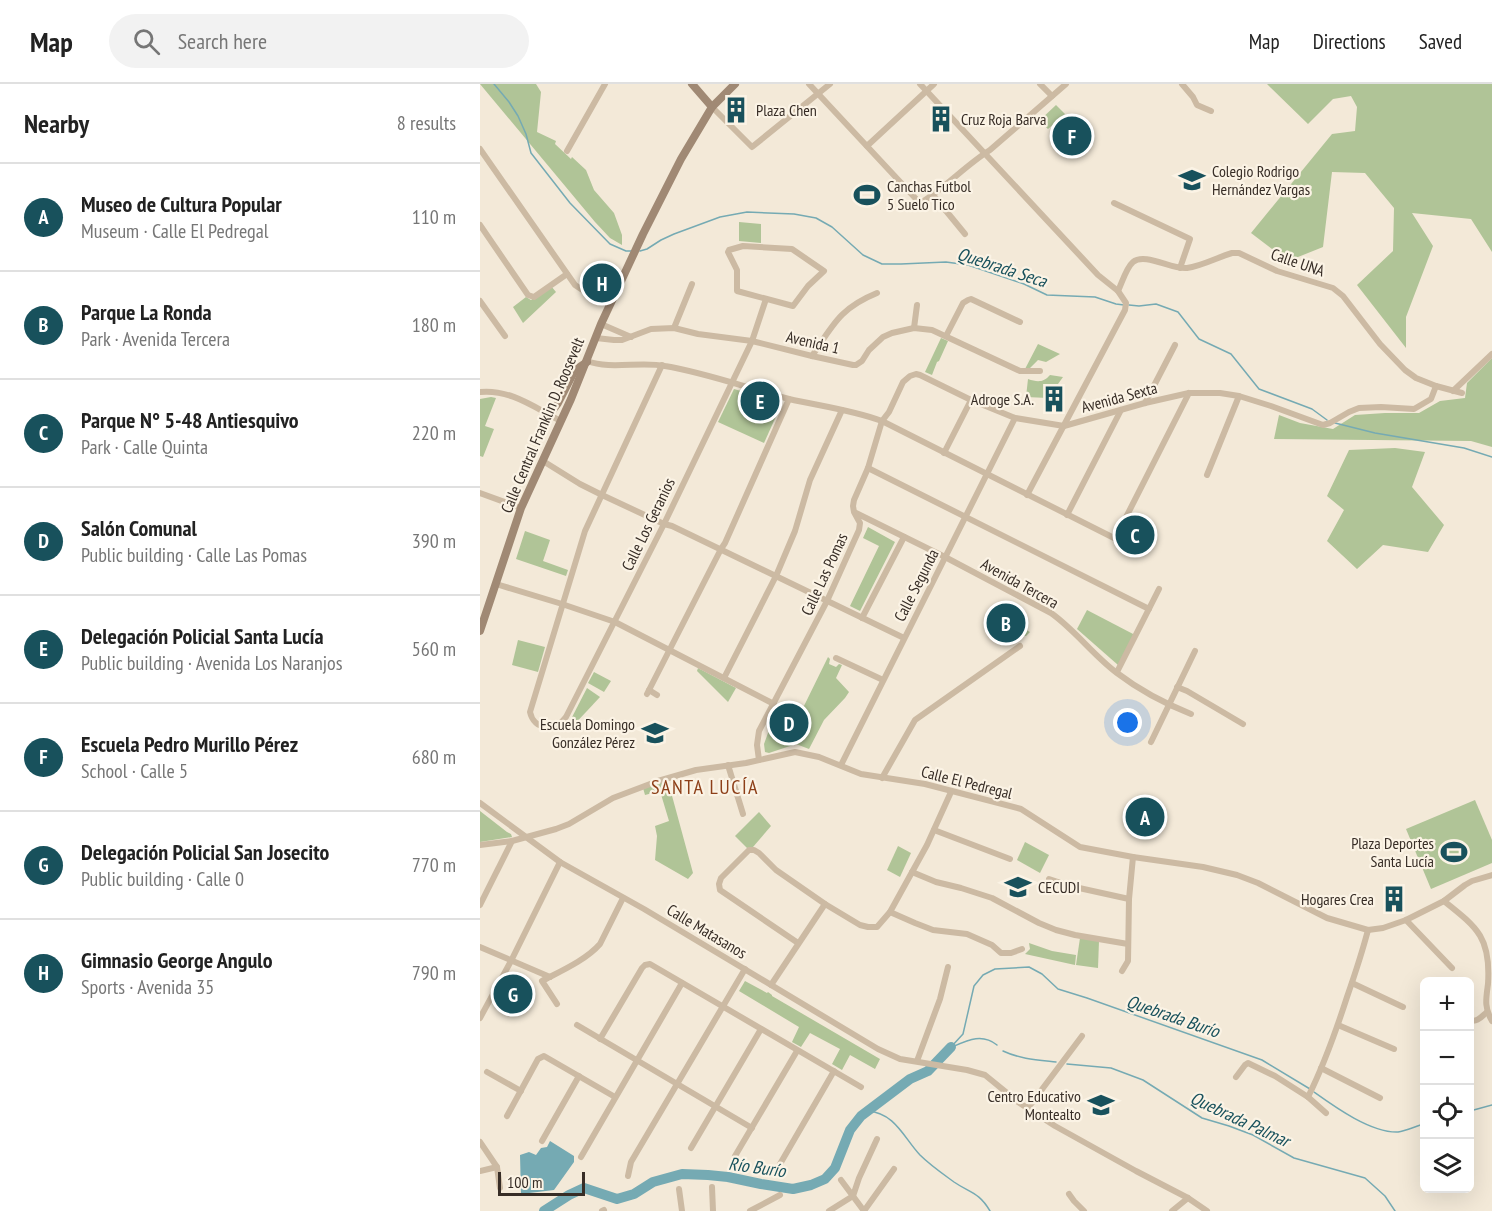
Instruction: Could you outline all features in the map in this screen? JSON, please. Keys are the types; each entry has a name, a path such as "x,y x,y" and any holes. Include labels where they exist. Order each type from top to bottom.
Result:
{"main road":[{"path":"692,84 712,106"},
{"name":"Calle Central Franklin D. Roosevelt","path":"480,631 521,508 627,268 681,159 712,106 735,84"},
{"path":"549,415 575,370 587,362"}],"street":[{"path":"567,151 605,84"},
{"path":"809,84 917,200 922,202 985,153 1066,84"},
{"path":"712,106 752,147 830,84"},
{"path":"920,84 1098,275 1118,291 1126,303 1124,312 1027,495"},
{"path":"867,146 934,84"},
{"path":"1040,84 1052,96"},
{"path":"1182,84 1197,105 1211,111"},
{"path":"480,149 575,285 611,304"},
{"path":"933,195 965,234"},
{"path":"1113,203 1190,238 1180,268"},
{"path":"480,225 531,297 567,274"},
{"path":"743,246 789,248 824,271 808,286 793,306 766,299 737,291 737,270 729,250 743,246"},
{"name":"Calle UNA","path":"1118,291 1131,263 1138,259 1180,268 1239,253 1276,271 1332,288 1343,296 1380,344 1405,370 1416,378 1462,393"},
{"path":"674,328 692,284"},
{"path":"812,356 841,315 862,299 878,293"},
{"name":"Calle Los Geranios","path":"562,604 530,712 533,722 538,725 552,726 562,722 566,717 664,524 752,341 766,299"},
{"path":"945,336 966,301 971,299 1020,322"},
{"path":"480,301 505,336"},
{"path":"914,328 917,305"},
{"path":"601,324 631,337"},
{"name":"Avenida 1","path":"596,338 614,340 631,337 651,329 674,328 698,334 752,341 856,364 862,361 869,350 884,337 914,328 932,330 1020,371 1040,371"},
{"path":"1145,403 1174,345"},
{"path":"1453,391 1492,354"},
{"path":"587,362 662,365 789,399 867,415 1114,538 1189,393"},
{"path":"562,604 585,531 662,365"},
{"name":"Avenida Sexta","path":"920,375 1015,418 1064,426 1189,393 1220,393 1239,396 1323,425 1359,408 1414,409 1431,399 1436,386"},
{"name":"Calle Las Pomas","path":"759,760 757,745 759,731 827,602 859,530 860,523 854,512 854,500 868,468 882,421 889,412 903,382 910,376 920,375"},
{"path":"480,392 505,393 561,421"},
{"path":"1207,475 1239,396"},
{"path":"657,695 648,692 725,543 789,399"},
{"path":"944,453 971,399"},
{"path":"724,678 776,576 795,531 810,480 842,410"},
{"path":"1067,515 1121,410"},
{"name":"Calle Segunda","path":"841,765 1015,418"},
{"path":"543,461 602,495 721,549 904,638"},
{"path":"868,468 1149,609"},
{"path":"480,493 521,508"},
{"name":"Avenida Tercera","path":"854,512 1051,613 1117,672 1169,705 1191,714"},
{"path":"862,618 904,537"},
{"path":"496,584 615,622 774,704"},
{"path":"1117,672 1160,589"},
{"path":"882,778 915,720 1020,646"},
{"path":"1151,742 1195,651"},
{"path":"836,658 883,680"},
{"path":"1177,687 1243,724"},
{"name":"Calle El Pedregal","path":"480,845 526,838 569,824 613,798 634,789 696,770 795,752 819,757 861,774 925,784 1021,809 1080,847 1203,867 1237,875 1258,883 1327,918 1368,930 1383,928 1406,920 1444,901 1472,881 1492,875"},
{"path":"728,765 743,814"},
{"path":"798,944 720,890 721,878 749,850 754,850 776,870 825,904 861,925 877,927 890,912 912,872 951,792"},
{"name":"Calle Matasanos","path":"480,803 560,862 878,1049 900,1059 985,1075 1028,1108"},
{"path":"934,830 1010,859"},
{"path":"480,905 512,841"},
{"path":"1122,971 1128,961 1129,899 1133,857"},
{"path":"480,1018 560,862"},
{"path":"912,872 936,882 992,898 1056,930 1128,944"},
{"path":"1049,879 1129,899"},
{"path":"556,1004 542,981 596,949 623,898"},
{"path":"1444,901 1467,920 1484,942 1488,958 1486,1007 1492,1021"},
{"path":"771,985 825,904"},
{"path":"890,912 933,930 968,934 992,945 1001,953 1011,953 1022,949"},
{"path":"1406,920 1452,968"},
{"path":"1309,1095 1338,1025 1361,959 1368,930"},
{"path":"480,947 550,977"},
{"path":"600,1039 645,965 652,965 861,1087"},
{"path":"917,1061 940,999 948,967"},
{"path":"628,1176 631,1162 745,969"},
{"path":"581,1157 682,983"},
{"path":"1352,983 1403,1007"},
{"path":"1474,1021 1487,1012"},
{"path":"577,1025 752,1128"},
{"path":"1338,1025 1394,1048"},
{"path":"691,1148 761,1029"},
{"path":"1082,1036 1028,1108 1055,1126 1136,1172 1188,1198 1207,1211"},
{"path":"735,1156 797,1051"},
{"path":"507,1116 538,1059 544,1056 615,1097"},
{"path":"1236,1077 1248,1063 1309,1095 1326,1113"},
{"path":"1321,1068 1380,1098"},
{"path":"780,1164 834,1071"},
{"path":"488,1072 521,1091"},
{"path":"543,1141 579,1076"},
{"path":"829,1211 853,1196 877,1139"},
{"path":"480,1142 497,1167 500,1188"},
{"path":"480,1171 497,1167"},
{"path":"841,1180 864,1211 894,1169"},
{"path":"712,1187 714,1211"},
{"path":"679,1190 682,1211"},
{"path":"1069,1194 1084,1211"},
{"path":"750,1211 780,1195"},
{"path":"1172,1211 1188,1198"}],"green space":[{"path":"480,84 536,84 541,92 537,132 556,141 555,144 586,170 594,190 614,213 622,235 622,245 610,238 595,222"},
{"path":"1267,84 1492,84 1492,252 1471,219 1412,213 1433,246 1406,317 1406,348 1357,285 1393,251 1394,208 1365,173 1332,172 1323,247 1288,261 1251,233 1332,134 1355,131 1357,107 1351,96 1333,99 1308,124"},
{"path":"1056,105 1065,114 1048,129 1039,121"},
{"path":"739,222 761,224 761,243 739,241"},
{"path":"551,286 556,292 523,323 513,307 526,297 531,300"},
{"path":"941,338 948,341 932,375 925,372"},
{"path":"1038,344 1060,354 1046,362 1038,360 1028,370 1025,369"},
{"path":"1492,358 1492,447 1471,441 1274,439 1279,415 1300,423 1333,429 1355,415 1419,413 1440,401 1465,398 1467,383"},
{"path":"1050,375 1063,377 1048,398 1026,397 1028,379 1040,381"},
{"path":"734,389 782,403 764,443 718,422"},
{"path":"496,398 485,426 494,429 483,457 480,456 480,399"},
{"path":"1395,448 1425,452 1412,487 1444,525 1428,552 1383,545 1357,569 1327,541 1344,510 1327,496 1349,450"},
{"path":"1133,516 1152,527 1138,553 1119,543"},
{"path":"868,527 895,542 860,611 850,606 879,546 863,538"},
{"path":"525,531 550,540 543,561 568,570 566,576 516,559"},
{"path":"1087,610 1135,635 1118,665 1077,629"},
{"path":"995,614 1030,632 1026,636 1017,635 1011,639"},
{"path":"518,640 545,647 538,672 512,665"},
{"path":"828,657 829,664 836,667 839,664 842,665 836,678 849,692 824,720 809,749 796,744 769,753 765,752 764,744 772,722 799,735 809,716 801,712"},
{"path":"698,668 736,688 728,702 697,671"},
{"path":"594,672 611,681 604,692 588,683"},
{"path":"587,688 600,697 572,727 569,723"},
{"path":"668,781 693,873 688,879 655,860 657,836 655,826 669,821 660,791 645,795 643,788"},
{"name":"Plaza Deportes Santa Lucía","path":"1475,800 1492,840 1492,863 1431,889 1406,829"},
{"path":"480,811 511,834 512,837 480,842"},
{"path":"759,812 771,826 753,847 747,848 735,836"},
{"path":"1025,842 1049,855 1040,873 1017,860"},
{"path":"898,846 911,853 900,877 887,870"},
{"path":"1080,938 1099,941 1098,968 1076,965"},
{"path":"1029,943 1052,951 1076,955 1075,965 1025,954 1030,949"},
{"path":"745,981 768,992 880,1059 875,1069 850,1055 842,1070 832,1064 840,1049 810,1033 801,1047 792,1042 799,1027 739,991"}],"water":[{"path":"550,1141 574,1156 574,1162 554,1190 521,1194 520,1155 529,1152 536,1155 541,1148 547,1147"}],"waterway":[{"name":"Quebrada Seca","path":"494,84 518,116 531,153 570,203 610,244 626,251 633,251"},
{"name":"Quebrada Seca","path":"640,251 674,234 720,217 747,212 794,214 816,218 832,227 863,255 882,264 946,262 968,265 1024,284 1047,295 1095,297 1124,305"},
{"name":"Quebrada Seca","path":"1129,305 1156,304 1178,312 1199,339 1231,354 1259,389 1312,409 1327,420"},
{"name":"Quebrada Seca","path":"1335,423 1375,433 1464,448 1492,457"},
{"name":"Quebrada Burío","path":"951,1047 963,1034 974,986 983,975 995,969 1029,967 1042,974 1058,989 1262,1060 1310,1089"},
{"name":"Quebrada Palmar","path":"952,1047 969,1040 980,1039 986,1039 997,1045"},
{"name":"Río Burío","path":"544,1211 584,1188 617,1199 634,1194 653,1182 682,1174 728,1177 793,1189 811,1185 825,1179 835,1168 850,1130 861,1116 910,1079 928,1071 951,1047"},
{"name":"Quebrada Palmar","path":"1003,1051 1036,1060 1056,1062"},
{"name":"Quebrada Palmar","path":"1067,1064 1111,1068 1143,1080 1202,1118 1253,1135 1294,1158 1365,1178 1385,1196 1395,1211"},
{"name":"Quebrada Burío","path":"1314,1092 1354,1118 1376,1128 1398,1132 1420,1125"},
{"name":"Quebrada Burío","path":"1474,1110 1492,1105"},
{"path":"868,1111 885,1116 892,1121 924,1159 954,1182 978,1196 990,1211"}],"place":[{"name":"Plaza Chen","path":"736,110"},
{"name":"Cruz Roja Barva","path":"941,119"},
{"name":"Escuela Pedro Murillo Pérez","path":"1072,136"},
{"name":"Colegio Rodrigo Hernández Vargas","path":"1192,180"},
{"name":"Canchas Futbol 5 Suelo Tico","path":"867,195"},
{"name":"Gimnasio George Angulo","path":"602,283"},
{"name":"Adroge S.A.","path":"1054,399"},
{"name":"Delegación Policial Santa Lucía","path":"760,401"},
{"name":"Parque N° 5-48 Antiesquivo","path":"1135,535"},
{"name":"Parque La Ronda","path":"1006,623"},
{"name":"Salón Comunal","path":"789,723"},
{"name":"Escuela Domingo González Pérez","path":"655,733"},
{"name":"Museo de Cultura Popular","path":"1145,817"},
{"name":"Plaza Deportes Santa Lucía","path":"1454,852"},
{"name":"CECUDI","path":"1018,887"},
{"name":"Hogares Crea","path":"1394,899"},
{"name":"Delegación Policial San Josecito","path":"513,994"},
{"name":"Centro Educativo Montealto","path":"1101,1105"}],"district":[{"name":"SANTA LUCÍA","path":"705,787"}]}
